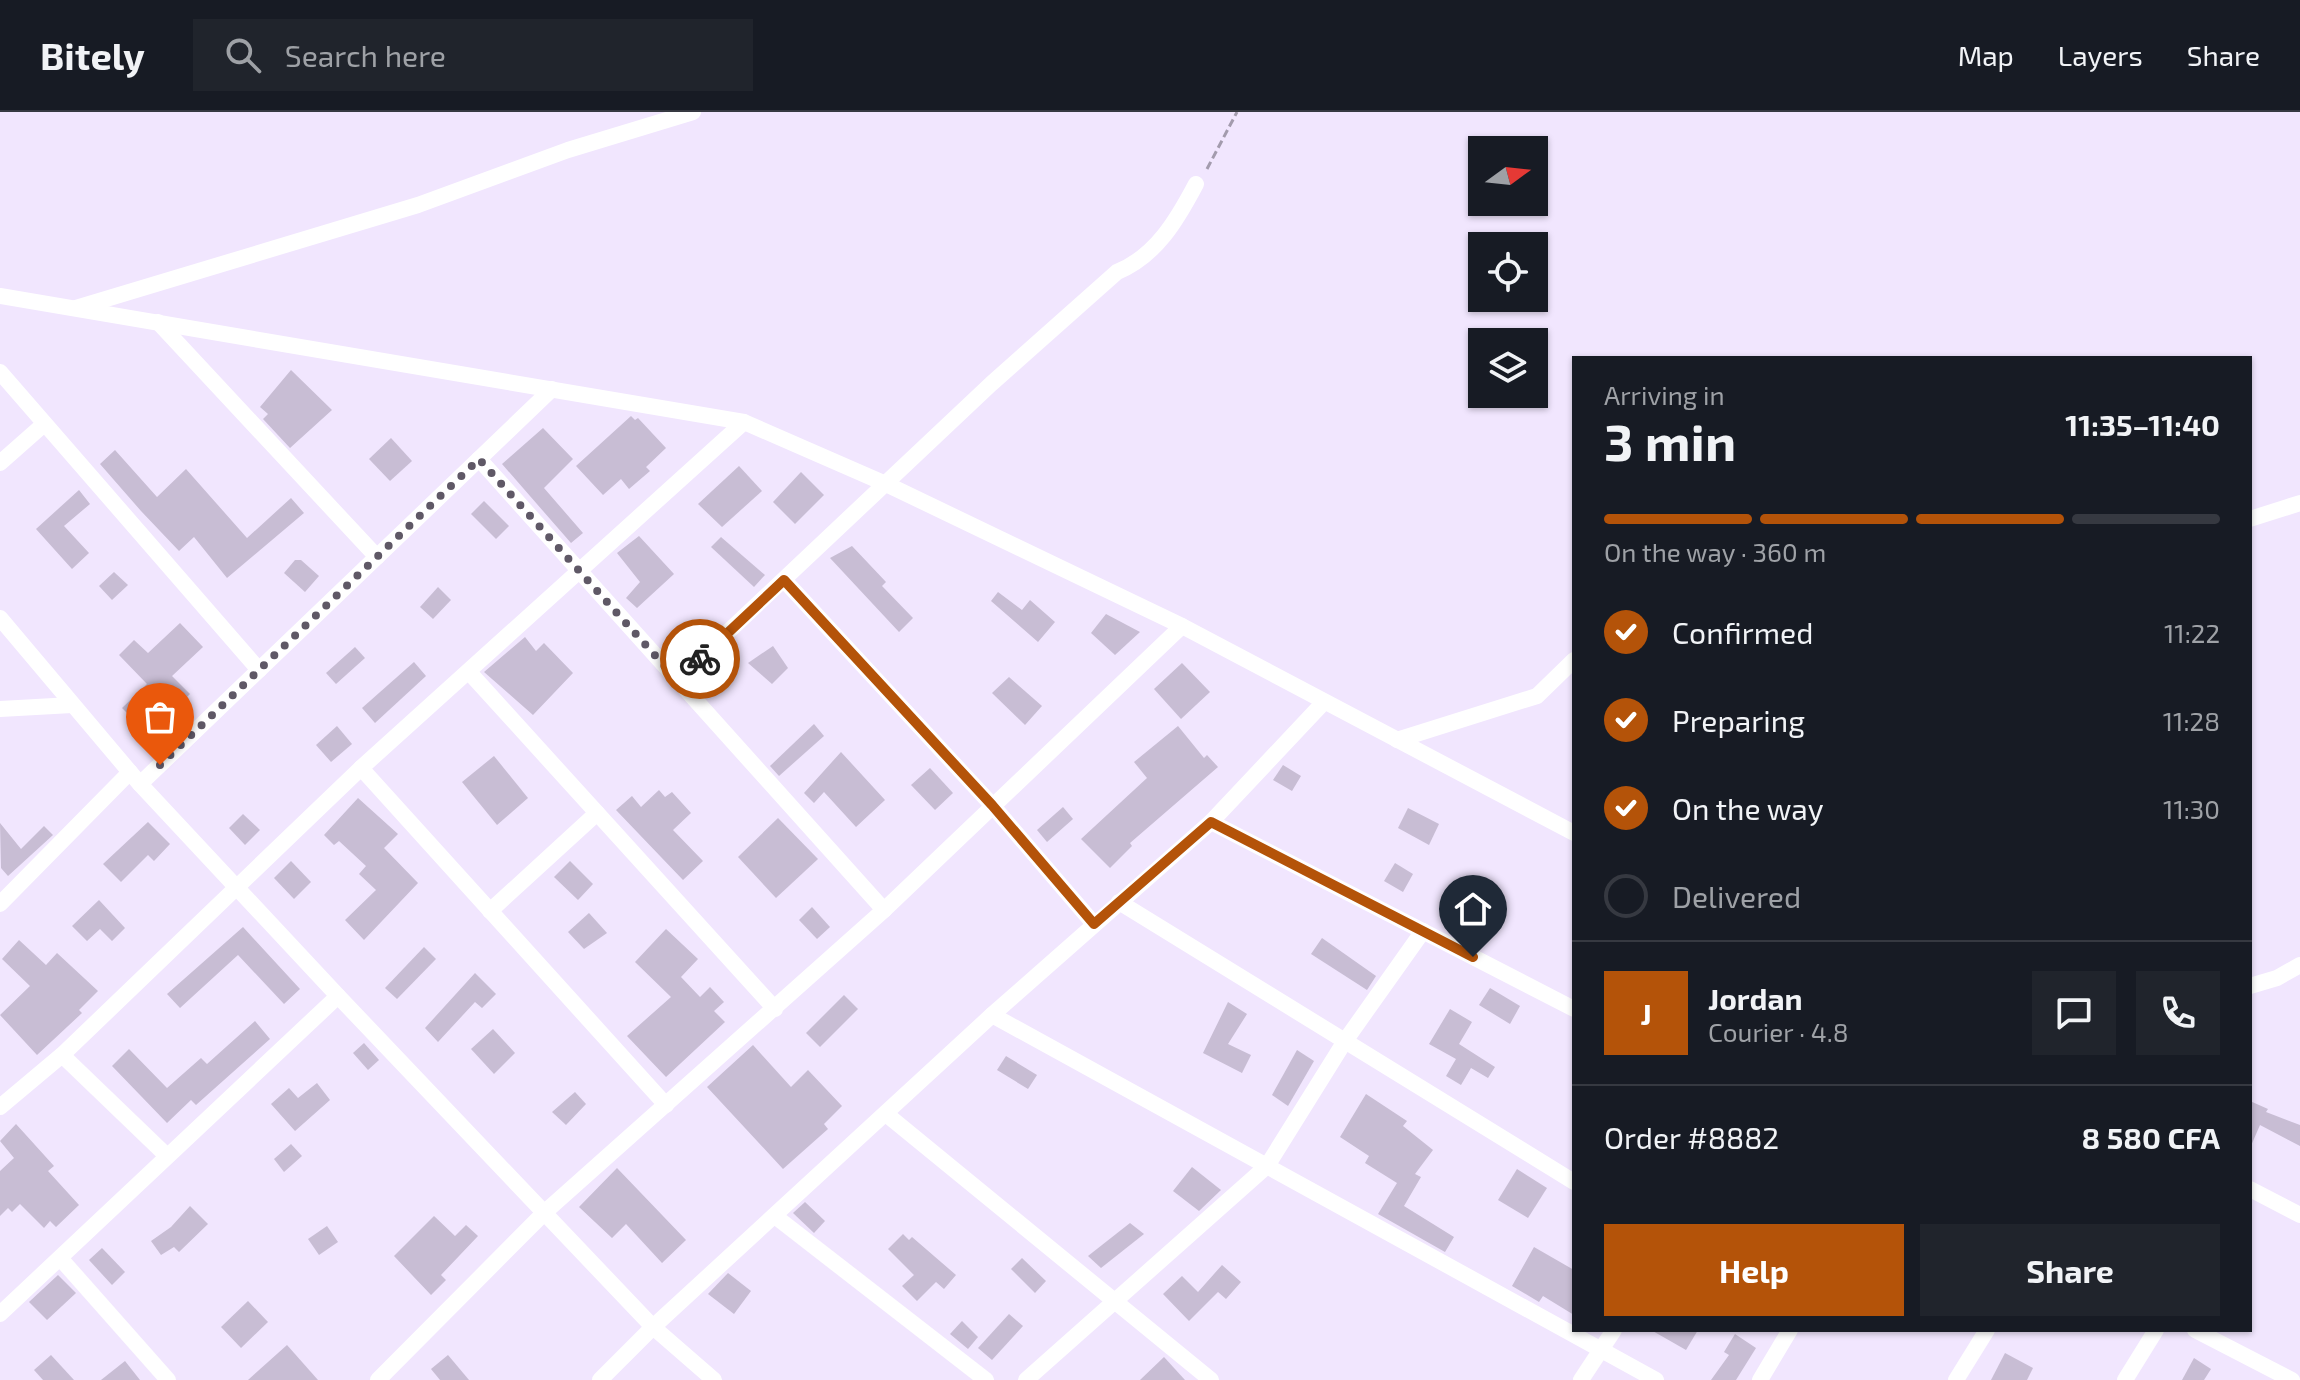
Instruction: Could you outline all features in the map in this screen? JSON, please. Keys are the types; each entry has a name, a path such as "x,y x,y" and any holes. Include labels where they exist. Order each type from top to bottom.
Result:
{"street":[{"path":"71,310 418,205 568,150 693,112"},
{"path":"677,680 1072,311 1117,272 1134,265 1156,246 1178,217 1196,184"},
{"path":"0,296 744,422 886,484 1182,626 1572,832"},
{"path":"158,322 377,557"},
{"path":"0,372 259,670"},
{"path":"0,904 135,778 259,670 552,389"},
{"path":"0,1107 62,1055 361,768 744,422"},
{"path":"0,463 43,425"},
{"path":"479,459 884,910"},
{"path":"2252,518 2300,503"},
{"path":"784,580 992,805 1094,924"},
{"path":"0,618 135,778 338,996 653,1327 714,1380"},
{"path":"378,1380 545,1212 884,910 1182,626"},
{"path":"1397,740 1537,696 1572,662"},
{"path":"469,672 775,1009"},
{"path":"600,1380 653,1327 992,1015 1211,822 1324,702"},
{"path":"0,709 72,705"},
{"path":"361,768 666,1105"},
{"path":"490,911 597,813"},
{"path":"1211,822 1572,1008"},
{"path":"1119,902 1572,1181"},
{"path":"1026,1380 1112,1300 1267,1166 1345,1041 1423,931"},
{"path":"2252,985 2277,978 2300,965"},
{"path":"0,1314 338,996"},
{"path":"992,1015 1656,1380"},
{"path":"62,1055 167,1156"},
{"path":"886,1114 1211,1380"},
{"path":"2252,1190 2300,1215"},
{"path":"776,1217 986,1380"},
{"path":"60,1258 168,1380"},
{"path":"1581,1380 1613,1332"},
{"path":"1760,1380 1789,1332"},
{"path":"1956,1380 1986,1332"},
{"path":"2125,1380 2155,1332"},
{"path":"2199,1332 2292,1380"}],"path":[{"path":"1196,184 1237,112"}],"building":[{"path":"291,370 332,410 290,448 263,419 268,414 260,407"},
{"path":"631,416 635,420 638,418 666,448 646,467 650,471 629,489 621,479 603,495 576,466"},
{"path":"543,428 573,459 544,488 583,533 571,543 502,464"},
{"path":"391,438 412,461 390,481 369,459"},
{"path":"115,450 157,497 186,469 247,538 291,498 304,513 227,578 194,537 179,551 141,511 100,464"},
{"path":"739,466 762,491 722,527 698,504"},
{"path":"801,472 824,495 795,524 773,502"},
{"path":"79,490 90,504 64,526 89,553 72,569 36,529"},
{"path":"484,501 509,526 496,539 471,514"},
{"path":"639,536 674,574 637,608 626,598 640,582 617,553"},
{"path":"721,537 765,575 754,587 711,547"},
{"path":"852,546 886,582 882,586 913,618 899,632 830,558"},
{"path":"295,560 301,560 319,576 305,592 284,573"},
{"path":"114,572 128,585 112,600 99,586"},
{"path":"438,587 451,600 433,619 420,607"},
{"path":"998,592 1022,610 1030,600 1055,622 1038,642 991,601"},
{"path":"1106,614 1140,632 1115,655 1091,633"},
{"path":"180,623 203,647 172,676 190,694 149,735 122,708 147,684 119,655 134,640 148,653"},
{"path":"525,637 536,651 544,643 573,673 533,715 484,672"},
{"path":"773,646 788,668 772,684 748,663"},
{"path":"355,647 365,658 336,684 326,673"},
{"path":"414,662 426,676 375,723 362,708"},
{"path":"1182,663 1210,692 1181,719 1154,689"},
{"path":"1009,677 1042,706 1025,725 992,693"},
{"path":"814,724 824,736 779,776 770,766"},
{"path":"337,726 352,744 331,762 316,745"},
{"path":"1178,726 1204,758 1207,755 1218,767 1130,843 1132,846 1110,868 1081,839 1147,778 1134,762"},
{"path":"841,752 885,800 856,827 824,792 814,803 804,793"},
{"path":"494,756 528,798 497,825 462,782"},
{"path":"1283,765 1301,776 1292,791 1273,780"},
{"path":"930,768 953,793 935,810 911,785"},
{"path":"659,790 665,797 672,792 691,813 673,830 703,861 683,880 616,810 632,796 641,807"},
{"path":"358,798 398,834 384,848 418,883 364,940 345,920 376,890 359,874 366,866 339,841 334,845 324,835"},
{"path":"1063,807 1073,819 1047,842 1037,830"},
{"path":"1408,808 1439,824 1429,845 1398,828"},
{"path":"243,814 260,830 245,845 229,828"},
{"path":"778,818 818,859 776,898 738,857"},
{"path":"148,822 170,844 154,861 148,855 121,882 103,864"},
{"path":"0,823 21,849 44,826 53,835 8,876 1,868"},
{"path":"291,861 311,882 294,899 274,878"},
{"path":"570,861 593,884 578,900 554,877"},
{"path":"1395,863 1413,874 1403,892 1384,881"},
{"path":"99,900 125,928 112,941 100,929 87,941 72,926"},
{"path":"812,907 830,927 817,939 799,920"},
{"path":"589,913 607,933 584,949 568,932"},
{"path":"243,927 300,989 284,1004 238,955 180,1008 167,994"},
{"path":"666,929 698,959 681,977 700,997 710,987 724,1002 714,1011 725,1022 666,1077 627,1036 671,997 635,962"},
{"path":"1322,938 1376,976 1367,990 1311,954"},
{"path":"19,940 46,965 57,953 98,991 79,1010 82,1013 37,1055 0,1015 30,986 2,959"},
{"path":"424,947 436,959 397,999 385,988"},
{"path":"475,973 496,994 482,1008 475,1002 438,1042 425,1028"},
{"path":"1490,988 1520,1006 1510,1024 1479,1005"},
{"path":"844,995 858,1009 820,1047 806,1033"},
{"path":"1228,1002 1247,1014 1228,1044 1251,1055 1242,1073 1203,1053"},
{"path":"1450,1009 1472,1022 1459,1044 1495,1067 1488,1078 1471,1068 1461,1085 1446,1076 1456,1059 1429,1044"},
{"path":"255,1021 270,1039 196,1105 191,1100 167,1123 112,1066 129,1049 167,1088 201,1058 207,1064"},
{"path":"493,1029 515,1053 494,1074 471,1049"},
{"path":"364,1043 379,1060 368,1070 353,1053"},
{"path":"753,1045 791,1087 808,1070 842,1106 824,1124 828,1129 783,1169 707,1087"},
{"path":"1297,1050 1314,1061 1288,1106 1272,1095"},
{"path":"1006,1056 1037,1075 1028,1089 997,1070"},
{"path":"317,1083 330,1100 295,1131 271,1104 289,1088 298,1098"},
{"path":"575,1092 586,1104 566,1125 552,1112"},
{"path":"1366,1094 1407,1121 1403,1126 1433,1150 1415,1174 1421,1177 1404,1206 1454,1237 1445,1252 1378,1214 1397,1183 1365,1163 1369,1156 1340,1137"},
{"path":"2252,1102 2268,1109 2266,1112 2300,1125 2300,1146 2260,1125 2252,1143"},
{"path":"16,1124 54,1166 48,1171 79,1205 56,1227 50,1221 44,1228 20,1204 12,1212 8,1208 0,1216 0,1171 14,1158 0,1141"},
{"path":"291,1144 302,1156 284,1172 274,1159"},
{"path":"1192,1167 1221,1190 1199,1211 1173,1191"},
{"path":"617,1168 686,1240 662,1263 626,1224 612,1238 579,1207"},
{"path":"1517,1169 1547,1188 1528,1218 1498,1200"},
{"path":"805,1202 825,1221 814,1233 793,1213"},
{"path":"190,1206 208,1224 179,1252 174,1247 161,1255 151,1241 171,1227"},
{"path":"434,1216 455,1236 466,1225 478,1236 441,1275 446,1280 431,1295 394,1256"},
{"path":"1130,1223 1144,1234 1101,1268 1088,1256"},
{"path":"327,1226 338,1242 319,1255 308,1239"},
{"path":"903,1234 909,1240 912,1237 956,1275 944,1289 936,1282 917,1301 902,1286 914,1275 888,1249"},
{"path":"1534,1247 1572,1269 1572,1314 1543,1296 1539,1302 1512,1286"},
{"path":"102,1248 125,1272 112,1285 89,1260"},
{"path":"1022,1258 1046,1281 1035,1293 1011,1269"},
{"path":"1222,1265 1241,1282 1226,1299 1218,1292 1189,1321 1163,1294 1182,1276 1198,1292"},
{"path":"728,1273 751,1291 734,1314 708,1294"},
{"path":"58,1275 76,1293 47,1320 29,1302"},
{"path":"248,1301 268,1322 241,1348 221,1327"},
{"path":"1009,1314 1023,1326 992,1360 978,1348"},
{"path":"962,1321 978,1337 968,1349 950,1334"},
{"path":"1654,1332 1697,1332 1686,1350"},
{"path":"1735,1334 1756,1348 1736,1380 1711,1380 1729,1355 1724,1352"},
{"path":"287,1345 318,1380 248,1380"},
{"path":"2005,1353 2033,1368 2027,1380 1991,1380"},
{"path":"51,1355 74,1380 43,1380 34,1370"},
{"path":"448,1355 469,1380 440,1380 431,1369"},
{"path":"1164,1357 1185,1380 1140,1380"},
{"path":"2194,1358 2211,1369 2204,1380 2182,1380"},
{"path":"125,1361 140,1380 101,1380"}],"way so far":[{"path":"160,765 479,459 677,680 700,659"}],"route":[{"path":"700,659 784,580 992,805 1094,924 1211,822 1473,957"}]}
